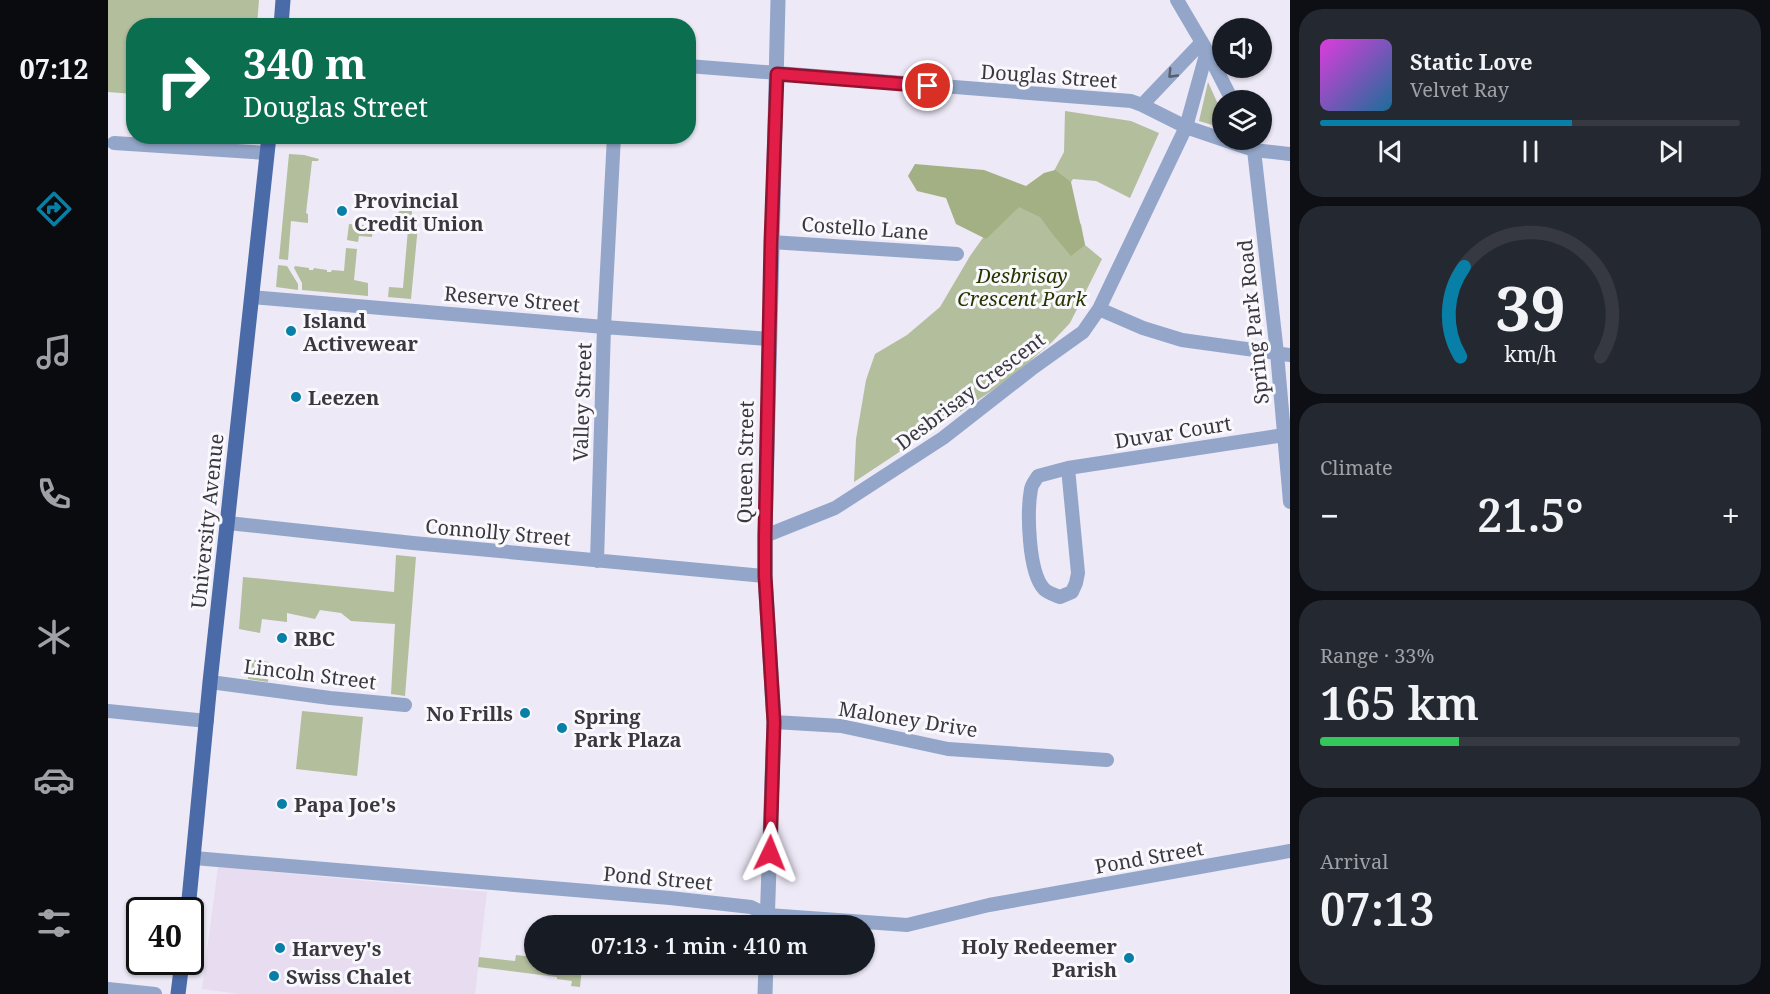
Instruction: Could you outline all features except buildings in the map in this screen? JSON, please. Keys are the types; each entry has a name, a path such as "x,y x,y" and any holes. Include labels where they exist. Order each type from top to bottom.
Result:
{"main road":[{"path":"281,18 283,0"},
{"name":"University Avenue","path":"190,897 210,682 268,144"},
{"path":"178,994 180,975"}],"street":[{"name":"Queen Street","path":"768,915 774,722 765,576 765,536 778,0"},
{"path":"1177,0 1227,90"},
{"path":"1142,105 1205,47"},
{"name":"Desbrisay Crescent","path":"765,536 835,508 943,438 1083,332 1099,309 1186,127 1205,47"},
{"name":"Douglas Street","path":"696,67 1131,101 1186,127 1212,134"},
{"path":"114,143 126,144"},
{"path":"129,144 267,153"},
{"name":"Valley Street","path":"597,561 604,327 614,144"},
{"name":"Spring Park Road","path":"1252,150 1283,354 1284,435 1290,502"},
{"name":"Douglas Street","path":"1272,150 1290,154"},
{"name":"Costello Lane","path":"771,242 957,254"},
{"name":"Reserve Street","path":"252,297 769,339"},
{"path":"1099,309 1143,328 1182,340 1283,354"},
{"name":"Duvar Court","path":"1068,468 1078,573 1072,592 1060,597 1045,591 1037,579 1034,563 1029,520 1032,486 1038,476 1068,468 1284,435"},
{"name":"Connolly Street","path":"228,523 765,576"},
{"name":"Lincoln Street","path":"210,682 330,698 405,705"},
{"path":"108,711 207,722"},
{"name":"Maloney Drive","path":"774,722 841,726 948,749 1107,760"},
{"name":"Pond Street","path":"875,924 907,925 989,906 1290,851"},
{"name":"Pond Street","path":"194,858 670,898 751,907 761,915"},
{"path":"765,994 766,975"},
{"path":"108,989 155,994"}],"shaded area":[{"path":"218,867 487,892 475,994 239,994 202,989"}],"green space":[{"path":"108,0 259,0 258,18 126,18 126,93 108,92"},
{"path":"1208,82 1212,91 1212,125 1199,121"},
{"name":"Desbrisay Crescent Park","path":"1065,111 1131,121 1159,133 1130,198 1096,181 1073,179 1059,201 1062,214 1081,224 1085,245 1102,259 1070,323 1015,374 854,482 856,439 866,380 875,354 907,335 940,307 970,256 1002,211 1016,198 1036,205 1064,152"},
{"path":"289,154 319,159 312,161 306,213 308,223 291,221 288,260 279,259"},
{"path":"915,164 984,170 1026,186 1044,173 1055,170 1071,182 1085,245 1071,256 1040,217 1019,207 986,239 956,224 946,198 917,191 908,176"},
{"path":"401,210 412,211 411,225 418,226 411,299 388,297 389,287 403,288 408,229 396,226 397,214"},
{"path":"349,224 373,226 372,237 359,236 358,242 347,240"},
{"path":"346,248 357,249 354,280 368,283 368,296 302,290 302,283 295,266 309,268 309,270 314,268 327,270 327,272 344,271"},
{"path":"278,265 287,266 298,284 298,290 276,287"},
{"path":"396,555 416,557 405,696 391,694 395,624 351,621 341,613 320,610 315,619 287,613 287,622 262,619 260,633 239,629 243,577 394,592"},
{"path":"249,659 269,662 268,682 248,679"},
{"path":"302,711 363,717 357,776 296,769"},
{"path":"516,955 524,956 524,973 478,967 479,957 515,961"},
{"path":"541,975 581,975 580,987 571,986 572,981 557,979 557,977"}],"place":[{"name":"Provincial Credit Union","path":"342,211"},
{"name":"Island Activewear","path":"291,331"},
{"name":"Leezen","path":"296,397"},
{"name":"RBC","path":"282,638"},
{"name":"No Frills","path":"525,713"},
{"name":"Spring Park Plaza","path":"562,728"},
{"name":"Papa Joe's","path":"282,804"},
{"name":"Harvey's","path":"280,948"},
{"name":"Holy Redeemer Parish","path":"1129,958"},
{"name":"Swiss Chalet","path":"274,976"}],"route":[{"path":"770,853 774,722 765,576 765,536 777,74 928,86"}]}
